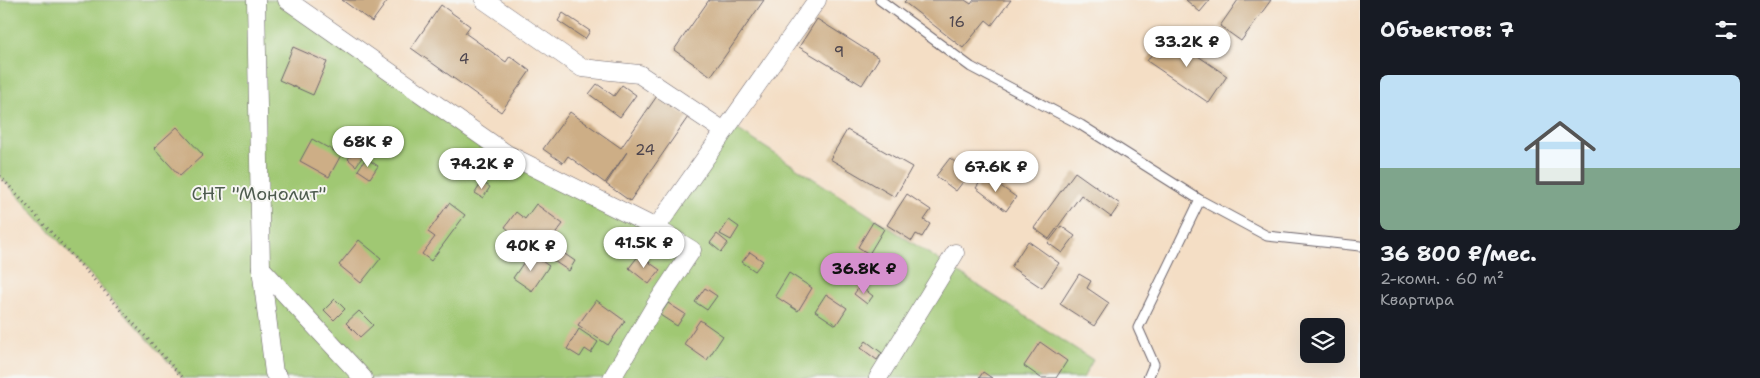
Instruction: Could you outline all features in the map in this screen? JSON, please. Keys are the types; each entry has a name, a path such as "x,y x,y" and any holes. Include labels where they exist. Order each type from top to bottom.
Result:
{"street":[{"path":"256,0 261,268 274,376"},
{"path":"287,0 507,154 656,228 692,250 656,304 612,378"},
{"path":"484,0 582,68 640,74 724,131"},
{"path":"656,228 817,0"},
{"path":"878,378 956,253"},
{"path":"261,268 363,378"}],"lane":[{"path":"880,0 971,67 1081,125 1200,200 1267,236 1360,246"},
{"path":"1148,378 1154,364 1138,328 1200,200"}],"path":[{"path":"0,176 183,378"}],"green space":[{"name":"СНТ \"Монолит\"","path":"0,0 298,0 507,154 656,228 729,124 1093,360 1083,378 183,378 0,176"}],"building":[{"path":"342,0 388,0 372,22"},
{"path":"709,0 764,0 711,76 674,50"},
{"path":"906,0 965,0 971,4 974,0 1011,0 992,25 986,20 963,48 904,2"},
{"path":"1186,0 1210,0 1200,12"},
{"path":"1238,0 1271,0 1241,41 1220,26"},
{"path":"441,5 470,26 465,33 506,62 510,56 530,71 501,112 411,48"},
{"path":"563,13 590,31 585,39 558,21"},
{"path":"817,19 879,58 862,85 799,47"},
{"path":"1166,34 1227,76 1209,103 1147,61"},
{"path":"293,47 327,62 313,95 279,80"},
{"path":"597,84 614,96 622,85 636,95 620,117 589,94"},
{"path":"657,96 688,117 630,201 606,184 627,152 605,183 568,156 563,163 543,149 570,112 621,148"},
{"path":"177,127 203,155 180,176 154,148"},
{"path":"847,130 912,167 895,197 830,159"},
{"path":"312,139 341,155 329,177 300,161"},
{"path":"359,144 367,150 356,166 348,159"},
{"path":"366,158 378,166 370,178 358,170"},
{"path":"950,158 969,174 956,191 936,176"},
{"path":"1075,172 1120,204 1111,217 1081,195 1049,239 1034,228"},
{"path":"985,175 1016,197 1006,211 976,188"},
{"path":"482,182 490,187 483,198 475,193"},
{"path":"907,194 931,210 924,220 930,224 922,237 916,234 912,241 887,225"},
{"path":"449,203 465,215 431,261 422,254 435,237 428,232"},
{"path":"536,204 563,224 540,254 505,227 516,212 525,219"},
{"path":"729,220 739,227 731,240 720,234"},
{"path":"873,222 884,229 869,254 858,247"},
{"path":"1061,226 1075,236 1062,253 1048,243"},
{"path":"717,234 728,243 721,252 710,243"},
{"path":"359,240 381,258 361,283 339,265"},
{"path":"1028,241 1059,263 1042,288 1011,267"},
{"path":"553,246 575,261 569,271 546,256"},
{"path":"750,252 763,261 755,271 742,262"},
{"path":"530,253 549,266 532,291 513,278"},
{"path":"639,255 660,270 649,284 629,268"},
{"path":"789,273 812,288 798,311 775,296"},
{"path":"1079,274 1091,281 1087,288 1109,303 1094,326 1060,304"},
{"path":"860,286 873,296 867,304 854,294"},
{"path":"705,288 717,296 707,310 695,302"},
{"path":"826,294 847,308 836,325 815,311"},
{"path":"335,299 345,309 334,320 324,310"},
{"path":"596,300 625,321 608,345 578,325"},
{"path":"668,303 685,314 677,326 660,315"},
{"path":"359,311 373,325 360,337 346,323"},
{"path":"700,320 723,336 707,360 684,344"},
{"path":"579,329 598,342 591,353 585,349 580,357 567,349"},
{"path":"866,341 882,353 877,360 861,348"},
{"path":"1040,342 1067,361 1056,378 1041,378 1024,366"},
{"path":"983,372 992,378 979,378"}]}
